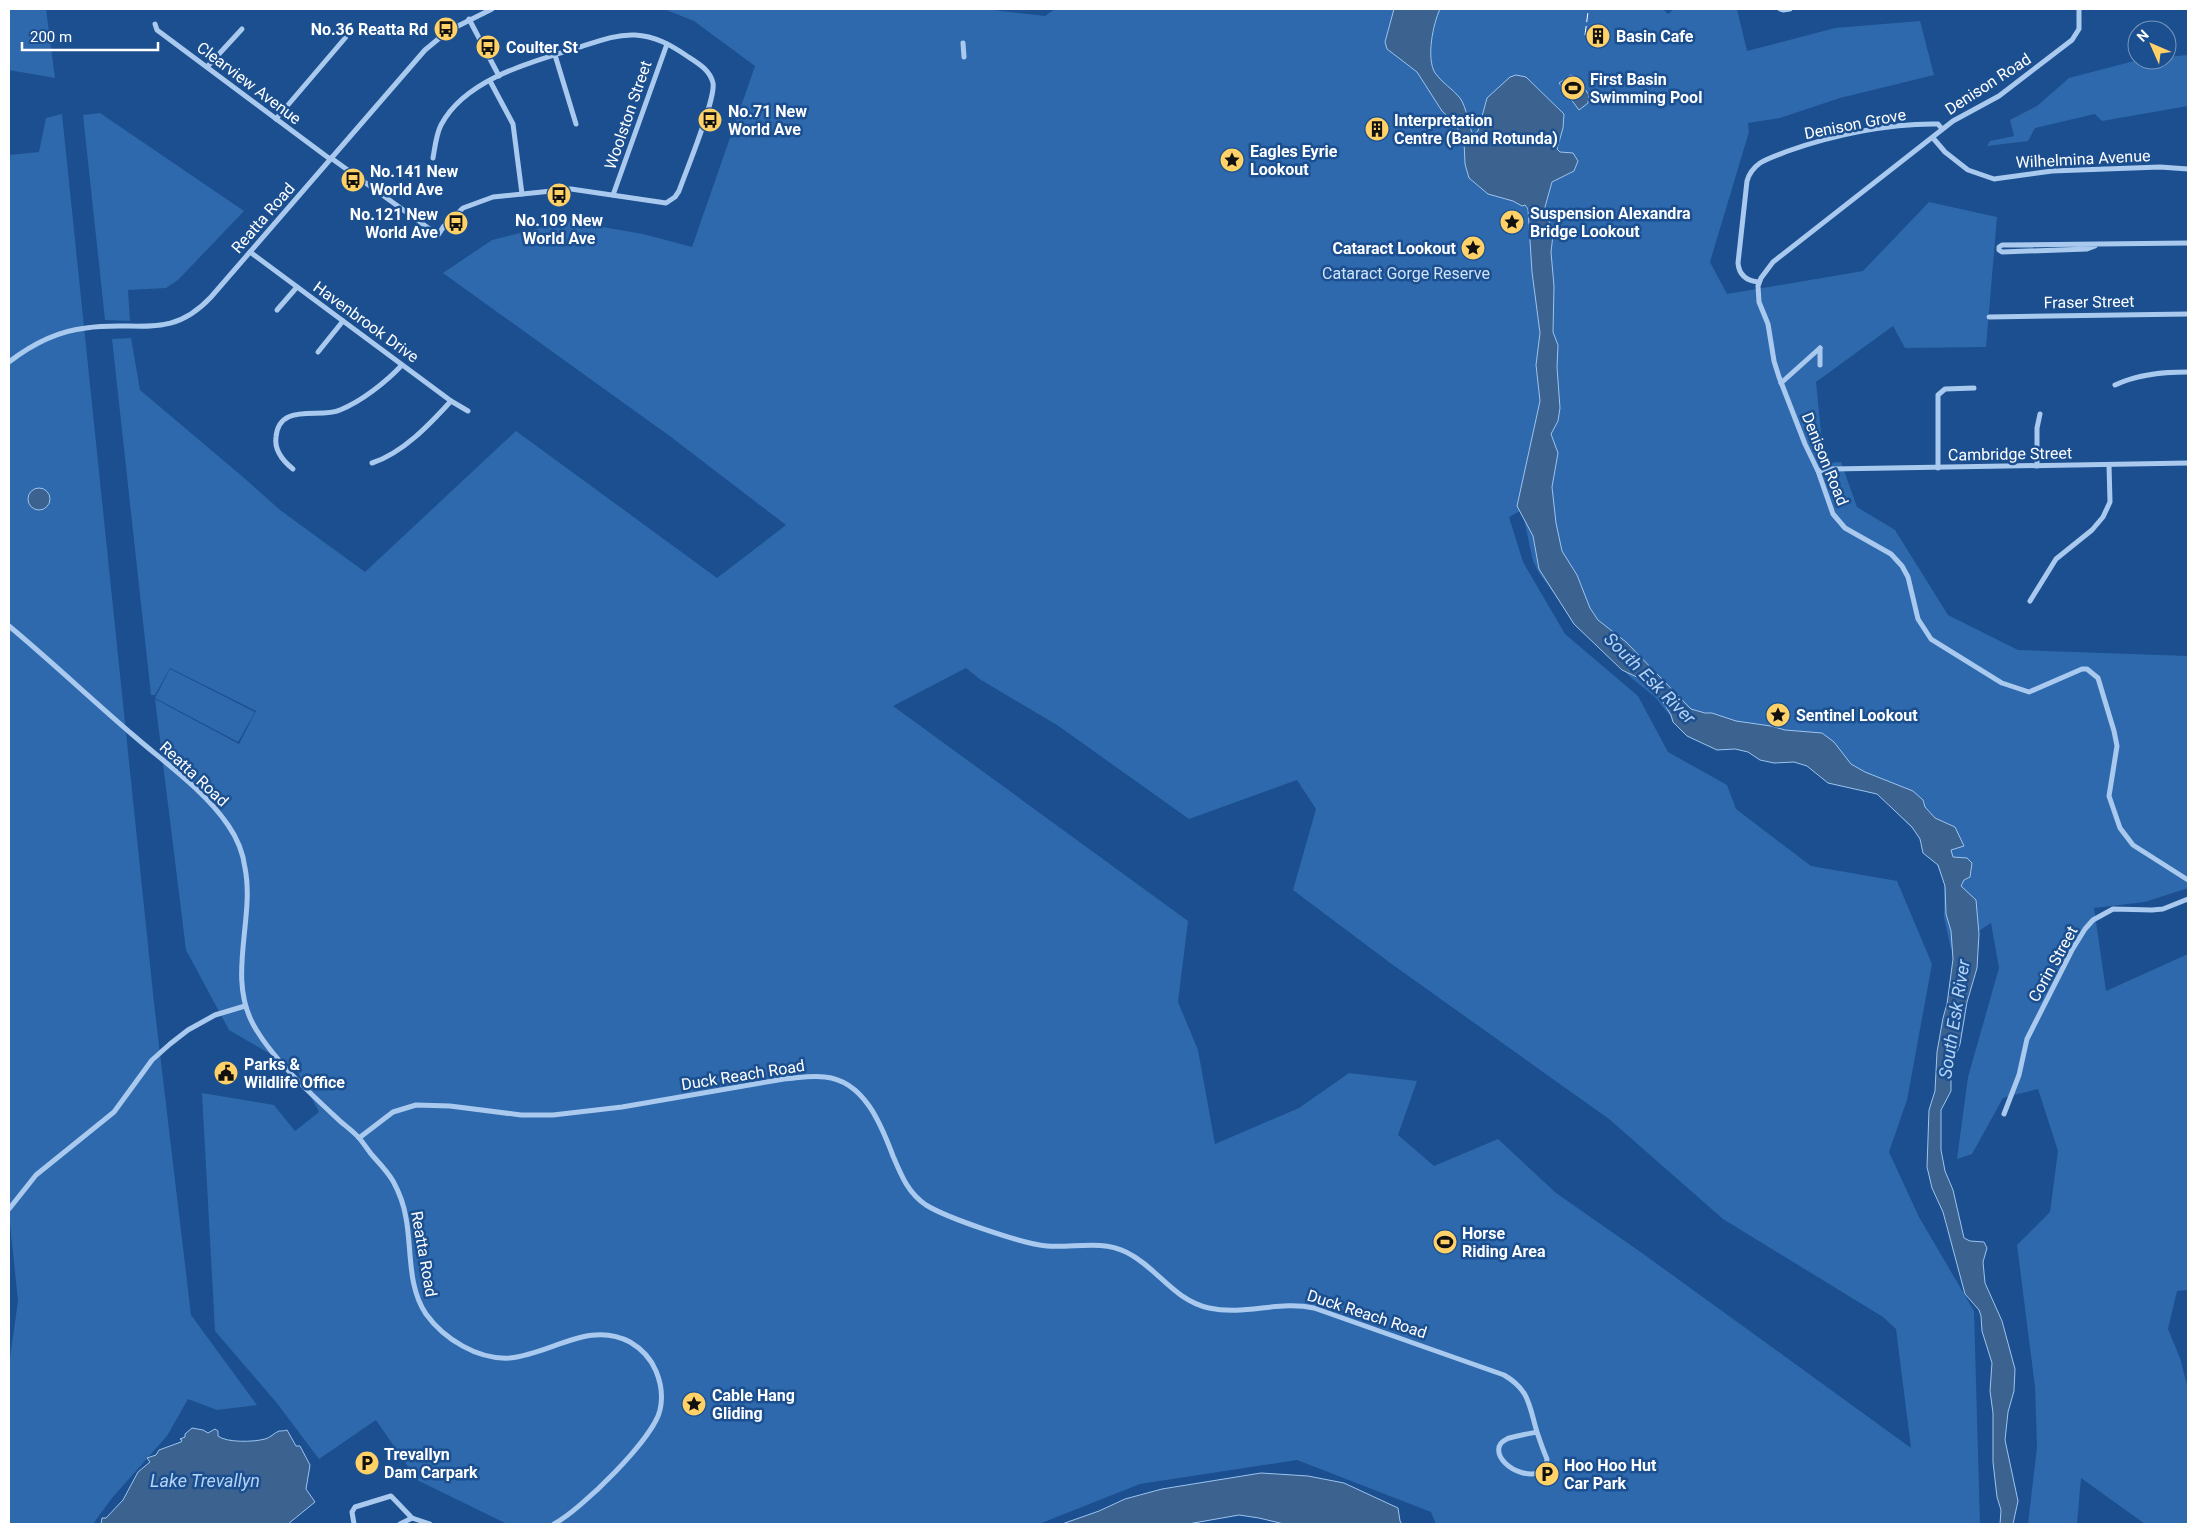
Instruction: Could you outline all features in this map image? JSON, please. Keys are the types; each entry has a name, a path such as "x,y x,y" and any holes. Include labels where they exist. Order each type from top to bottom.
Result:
{"street":[{"name":"Reatta Road","path":"9,362 40,342 84,328 163,326 181,320 204,304 425,50 443,34 469,19 492,9"},
{"path":"1780,11 1790,9"},
{"name":"Denison Road","path":"2079,9 2079,29 2072,40 1999,96 1942,129 1933,138 1772,262 1762,274 1759,282 1759,302 1768,324 1774,361 1781,382 1818,471 1831,509 1839,522 1854,535 1890,554 1902,566 1908,576 1912,600 1921,627 1936,643 2002,683 2025,692 2038,690 2082,669 2091,671 2098,678 2116,739 2115,762 2109,796 2120,828 2133,845 2188,880"},
{"path":"469,19 499,76"},
{"name":"Clearview Avenue","path":"156,24 158,30 276,119 438,235 451,218 472,204 493,197 522,194"},
{"path":"207,67 242,29"},
{"path":"433,158 438,132 445,119 465,97 490,81 518,66 626,35 646,36 667,44 699,64 708,72 713,90 675,197 666,202 571,189 522,194 513,124 490,81"},
{"path":"276,119 346,37"},
{"path":"963,43 964,57"},
{"name":"Woolston Street","path":"613,195 667,44"},
{"path":"555,55 576,124"},
{"name":"Denison Grove","path":"1759,282 1749,280 1741,273 1738,263 1745,190 1748,176 1759,163 1811,143 1838,136 1922,124 1938,124 1942,129"},
{"name":"Wilhelmina Avenue","path":"1933,138 1945,152 1968,170 1994,179 2052,171 2160,167 2188,169"},
{"path":"2095,246 2088,249 2002,252 1999,250 1999,247 2002,245 2077,243 2095,246 2188,243"},
{"name":"Havenbrook Drive","path":"250,252 451,401 468,411"},
{"path":"277,310 297,287"},
{"name":"Fraser Street","path":"1989,317 2188,314"},
{"path":"318,352 343,321"},
{"path":"1781,382 1820,348 1820,364"},
{"path":"293,469 282,458 276,444 276,432 283,420 294,414 342,410 386,380 402,364"},
{"path":"2115,385 2127,379 2156,373 2188,372"},
{"path":"1938,468 1938,395 1945,389 1974,388"},
{"path":"372,464 381,461 420,433 451,401"},
{"path":"2037,466 2037,428 2040,414"},
{"path":"1812,457 1822,465 1832,469"},
{"name":"Cambridge Street","path":"1818,471 1832,469 2188,464"},
{"path":"2030,602 2056,559 2092,530 2103,517 2110,502 2109,465"},
{"name":"Reatta Road","path":"9,626 175,771 214,807 230,827 240,845 246,871 242,984 245,1006 257,1031 272,1053 359,1138 385,1169 400,1197 406,1214 412,1274 421,1306 430,1320 451,1339 478,1353 500,1358 510,1358 536,1352 589,1335 604,1334 620,1337 641,1349 656,1372 662,1399 660,1410 651,1430 591,1497 576,1510 554,1524"},
{"name":"Corin Street","path":"2004,1114 2019,1075 2027,1039 2072,950 2089,924 2104,912 2112,909 2152,910 2188,900"},
{"path":"9,1209 36,1175 114,1112 152,1060 170,1044 188,1030 215,1015 245,1006"},
{"name":"Duck Reach Road","path":"359,1138 393,1112 416,1105 450,1106 521,1115 553,1115 622,1107 800,1077 832,1078 844,1082 866,1102 874,1113 905,1183 915,1196 934,1209 1037,1244 1056,1246 1094,1244 1120,1249 1141,1262 1177,1294 1200,1306 1231,1311 1294,1305 1314,1308 1504,1375 1522,1388 1530,1405 1546,1459 1544,1471 1538,1474 1523,1474 1509,1468 1500,1455 1503,1442 1507,1438 1537,1432"},
{"path":"354,1524 352,1512 355,1507 391,1496 412,1518 430,1524"},
{"path":"400,1524 412,1518"}],"green space":[{"path":"9,9 46,9 55,78 9,70"},
{"name":"Cataract Gorge Reserve","path":"664,9 984,9 1045,16 1055,9 1663,9 1668,14 1674,9 1737,9 1747,51 1835,28 1920,21 1934,75 1840,98 1780,118 1748,123 1749,132 1710,262 1727,294 1863,271 1929,202 1997,217 1986,347 1905,348 1893,326 1816,382 1824,463 1841,462 1857,507 1895,530 1948,615 2018,650 2188,656 2188,888 2145,902 2094,908 2106,991 2188,954 2188,1290 2177,1291 2168,1329 2180,1358 2188,1389 2188,1524 2145,1524 2081,1478 2077,1524 2028,1524 2037,1447 2035,1387 2017,1245 2050,1212 2058,1151 2038,1089 2003,1098 1972,1154 1957,1159 1968,1077 1999,968 1991,923 1951,949 1944,917 1944,883 1935,860 1921,838 1849,764 1675,722 1655,697 1629,676 1566,610 1539,573 1533,561 1522,510 1509,517 1523,562 1565,634 1638,696 1668,752 1727,785 1736,809 1811,866 1897,881 1932,964 1907,1100 1889,1152 1919,1217 1974,1311 1980,1524 1436,1524 1431,1512 1297,1460 1140,1484 1039,1524 507,1524 417,1480 376,1420 319,1459 276,1402 215,1331 202,1093 274,1105 295,1131 319,1112 296,1069 229,1030 186,950 155,699 239,744 256,711 170,668 155,695 151,695 112,339 131,338 140,390 280,510 365,572 516,431 717,578 786,525 671,437 443,273 492,240 567,221 643,234 692,247 755,66 694,21","holes":["966,668 981,680 1057,725 1189,819 1297,780 1316,809 1293,890 1393,965 1609,1119 1723,1219 1883,1317 1896,1329 1911,1448 1556,1193 1498,1139 1434,1166 1398,1135 1417,1081 1349,1073 1299,1108 1215,1144 1198,1050 1178,1002 1188,921 893,706"]},
{"path":"2188,55 2188,106 2102,121 2095,114 2035,128 2028,141 1987,146 1990,141 2014,136 2010,120 2037,106 2069,78 2127,63 2127,70 2177,70 2177,56"},
{"path":"100,113 244,211 178,280 166,288 128,290 130,321 105,320 83,115"},
{"path":"62,114 154,1003 191,1315 257,1405 217,1410 188,1399 167,1436 112,1498 93,1524 9,1524 9,1365 18,1301 9,1214 9,155 39,152 46,118"},
{"path":"170,669 255,712 238,742 155,698"}],"water":[{"name":"South Esk River","path":"1394,9 1440,9 1432,41 1432,67 1438,77 1460,98 1473,135 1478,131 1487,98 1510,77 1516,75 1526,77 1564,114 1563,128 1557,149 1560,152 1573,153 1578,161 1574,171 1552,182 1545,207 1553,235 1551,252 1554,286 1553,332 1558,345 1557,367 1560,408 1558,421 1551,434 1558,453 1552,487 1556,523 1562,551 1577,575 1590,608 1598,620 1626,642 1691,709 1712,713 1736,721 1785,730 1822,733 1834,742 1851,764 1865,772 1913,791 1923,800 1925,807 1935,818 1955,827 1964,846 1951,850 1953,857 1967,858 1972,863 1970,877 1964,880 1961,886 1976,900 1979,934 1977,968 1967,1002 1960,1044 1951,1068 1951,1091 1941,1110 1941,1150 1964,1238 1970,1241 1984,1242 1987,1248 1983,1262 1985,1283 2002,1321 2015,1369 2014,1391 2008,1412 2005,1440 2018,1501 2013,1524 2000,1524 2001,1510 1997,1497 1993,1462 1993,1413 1990,1391 1992,1363 1982,1331 1981,1316 1979,1310 1965,1294 1943,1212 1932,1188 1927,1167 1929,1110 1935,1091 1937,1052 1947,1004 1953,959 1951,931 1946,914 1945,886 1938,865 1923,853 1920,839 1912,827 1877,794 1828,783 1807,766 1794,762 1774,763 1760,760 1748,752 1735,749 1717,750 1687,736 1673,722 1660,697 1641,679 1622,670 1574,624 1539,569 1533,536 1517,506 1540,401 1536,365 1540,333 1532,272 1528,209 1525,205 1522,206 1513,201 1488,194 1469,178 1465,164 1464,141 1455,123 1442,111 1417,72 1387,49 1385,42"},
{"name":"First Basin Swimming Pool","path":"1571,75 1576,77 1589,95 1588,103 1579,110 1559,83"},
{"path":"39,488 47,491 50,499 47,507 39,510 31,507 28,499 31,491"},
{"name":"Lake Trevallyn","path":"192,1428 208,1433 215,1429 218,1431 218,1436 222,1438 241,1441 265,1439 279,1431 287,1430 296,1446 300,1446 310,1465 306,1489 315,1502 288,1524 101,1524 102,1518 106,1518 123,1500 138,1472 150,1462 147,1458 156,1455 159,1450 181,1442 182,1440 180,1439 185,1437 185,1434"},
{"path":"1261,1473 1308,1476 1344,1483 1398,1508 1402,1524 1284,1524 1239,1515 1188,1524 1062,1524 1099,1511 1125,1499 1162,1489"}],"railway":[{"path":"1585,35 1588,12"}],"place":[{"name":"No.36 Reatta Rd","path":"446,29"},
{"name":"Basin Cafe","path":"1598,36"},
{"name":"Coulter St","path":"488,47"},
{"name":"First Basin Swimming Pool","path":"1573,88"},
{"name":"No.71 New World Ave","path":"710,120"},
{"name":"Interpretation Centre (Band Rotunda)","path":"1377,129"},
{"name":"Eagles Eyrie Lookout","path":"1232,160"},
{"name":"No.141 New World Ave","path":"353,180"},
{"name":"No.109 New World Ave","path":"559,195"},
{"name":"Suspension Alexandra Bridge Lookout","path":"1512,222"},
{"name":"No.121 New World Ave","path":"456,223"},
{"name":"Cataract Lookout","path":"1473,248"},
{"name":"Sentinel Lookout","path":"1778,715"},
{"name":"Parks & Wildlife Office","path":"226,1073"},
{"name":"Horse Riding Area","path":"1445,1242"},
{"name":"Cable Hang Gliding","path":"694,1404"},
{"name":"Trevallyn Dam Carpark","path":"367,1463"},
{"name":"Hoo Hoo Hut Car Park","path":"1547,1474"}]}
